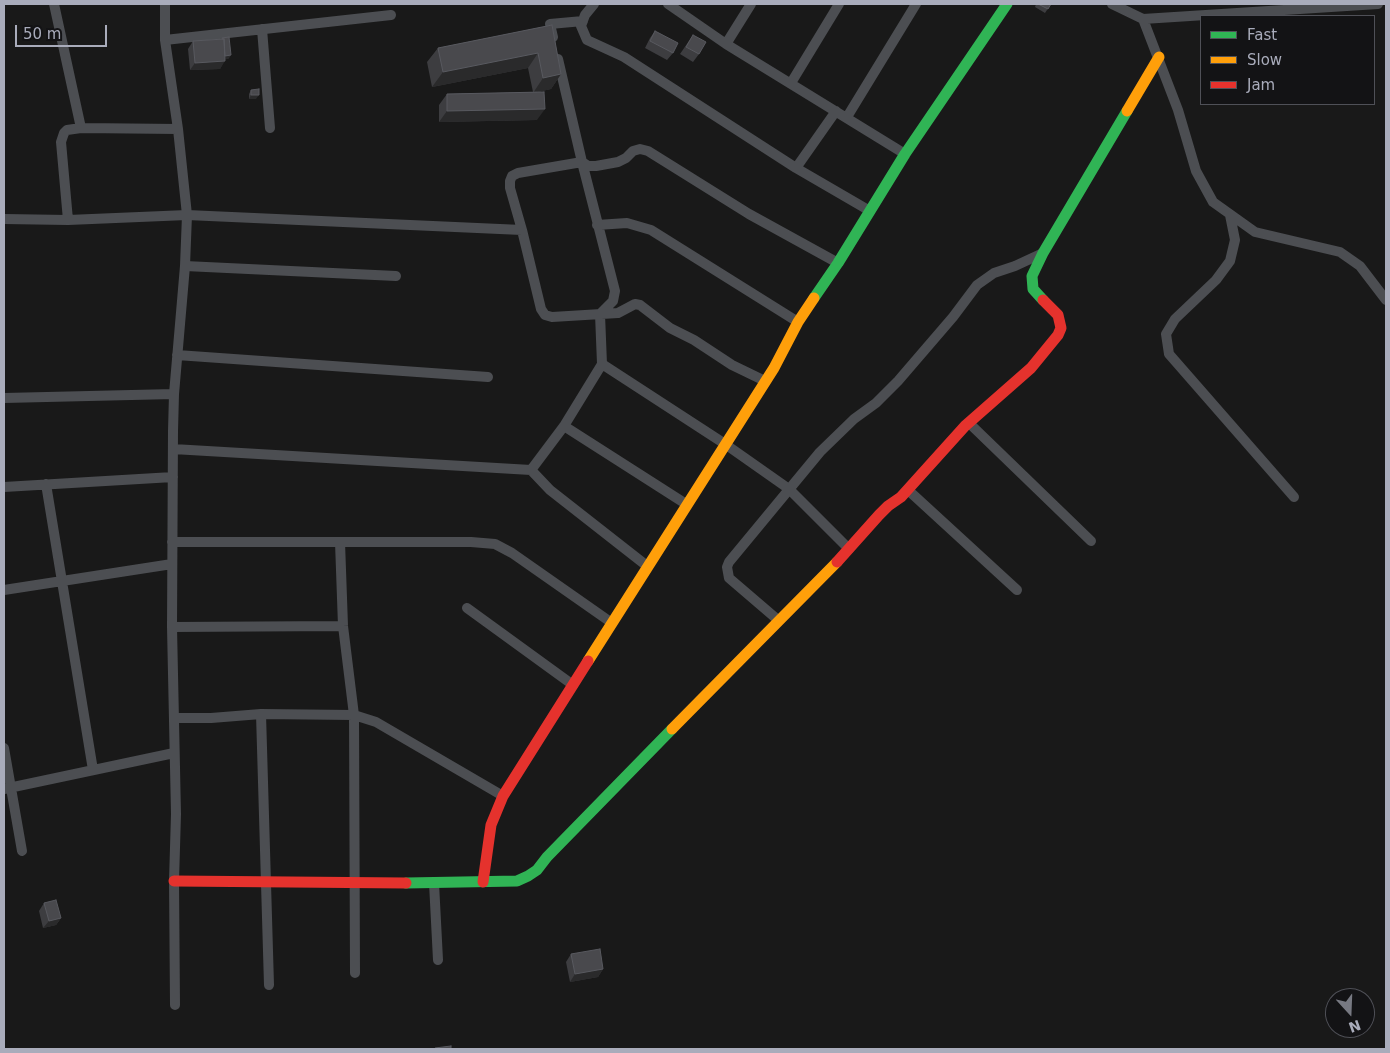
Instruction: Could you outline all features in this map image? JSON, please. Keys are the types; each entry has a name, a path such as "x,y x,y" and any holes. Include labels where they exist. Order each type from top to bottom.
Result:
{"street":[{"path":"54,4 81,128"},
{"path":"165,4 165,40 178,129 187,215 185,266 174,394 172,477 172,627 176,814 174,1005"},
{"path":"594,4 585,15 581,26 587,40 624,57 796,168 870,211"},
{"path":"668,4 726,44 905,154"},
{"path":"726,44 751,4"},
{"path":"791,83 839,4"},
{"path":"847,117 916,4"},
{"path":"483,882 491,825 503,796 686,504 774,368 798,322 838,263 905,154 1007,4"},
{"path":"1112,4 1144,19 1200,15"},
{"path":"1206,15 1378,4"},
{"path":"165,40 391,15"},
{"path":"1144,19 1178,110 1196,171 1213,202 1255,232 1340,252 1360,266 1386,300"},
{"path":"531,470 564,426 602,364 600,314 613,301 615,291 597,225 550,24 583,21"},
{"path":"262,29 270,128"},
{"path":"174,881 434,883 517,881 537,870 547,857 849,549 884,510 908,490 969,423 1031,368 1058,335 1061,328 1058,315 1033,289 1032,276 1042,252 1159,57"},
{"path":"796,168 836,111"},
{"path":"68,220 61,142 67,130 81,128 178,129"},
{"path":"765,382 732,365 694,340 670,328 640,305 635,304 618,313 552,317 545,315 541,309 510,188 512,176 518,173 582,162 588,166 603,165 618,162 626,158 633,151 640,149 648,151 749,214 838,263"},
{"path":"1230,214 1235,240 1230,260 1216,280 1188,304 1175,319 1166,334 1169,354 1294,496"},
{"path":"4,219 68,220 187,215 522,230"},
{"path":"597,225 627,223 651,230 798,322"},
{"path":"778,620 729,578 727,567 827,445 854,419 876,403 898,381 953,317 977,284 994,273 1015,266 1042,252"},
{"path":"185,266 396,276"},
{"path":"177,355 488,377"},
{"path":"602,364 725,444 789,489 849,549"},
{"path":"4,398 174,394"},
{"path":"969,423 1091,540"},
{"path":"564,426 686,504"},
{"path":"173,449 531,470 550,490 647,566"},
{"path":"4,487 172,477"},
{"path":"46,484 93,770"},
{"path":"908,490 1017,590"},
{"path":"172,542 471,542 496,544 512,553 612,623"},
{"path":"340,542 343,626 354,715 355,973"},
{"path":"4,590 172,564"},
{"path":"467,608 572,685"},
{"path":"172,627 343,626"},
{"path":"174,718 211,718 261,714 354,715 376,722 503,796"},
{"path":"261,714 269,985"},
{"path":"4,748 8,788 22,851"},
{"path":"8,788 174,753"},
{"path":"434,883 438,960"}],"building":[{"path":"1038,4 1051,4 1048,9"},
{"path":"552,25 561,74 543,78 538,53 443,72 438,48"},
{"path":"655,31 678,43 673,53 650,41"},
{"path":"693,35 706,42 699,54 686,47"},
{"path":"229,37 231,55 225,56 224,39 222,38"},
{"path":"224,39 225,61 195,63 193,41"},
{"path":"259,89 259,95 251,95 251,90"},
{"path":"544,92 545,109 447,111 447,94"},
{"path":"56,900 61,918 49,921 44,903"},
{"path":"600,949 603,969 575,974 571,954"},
{"path":"451,1046 451,1049 435,1049 435,1048"}],"traffic: fast":[{"path":"814,298 838,263 905,154 1007,4"},
{"path":"1043,300 1033,289 1032,276 1043,253 1127,111"},
{"path":"406,883 517,881 528,876 537,870 547,857 672,729"}],"traffic: slow":[{"path":"1127,111 1159,57"},
{"path":"588,661 774,368 798,322 814,298"},
{"path":"672,729 837,562"}],"traffic: jam":[{"path":"837,562 879,515 901,497 965,426 1031,368 1058,335 1061,328 1058,315 1043,300"},
{"path":"483,882 491,825 503,796 588,661"},
{"path":"174,881 406,883"}]}
